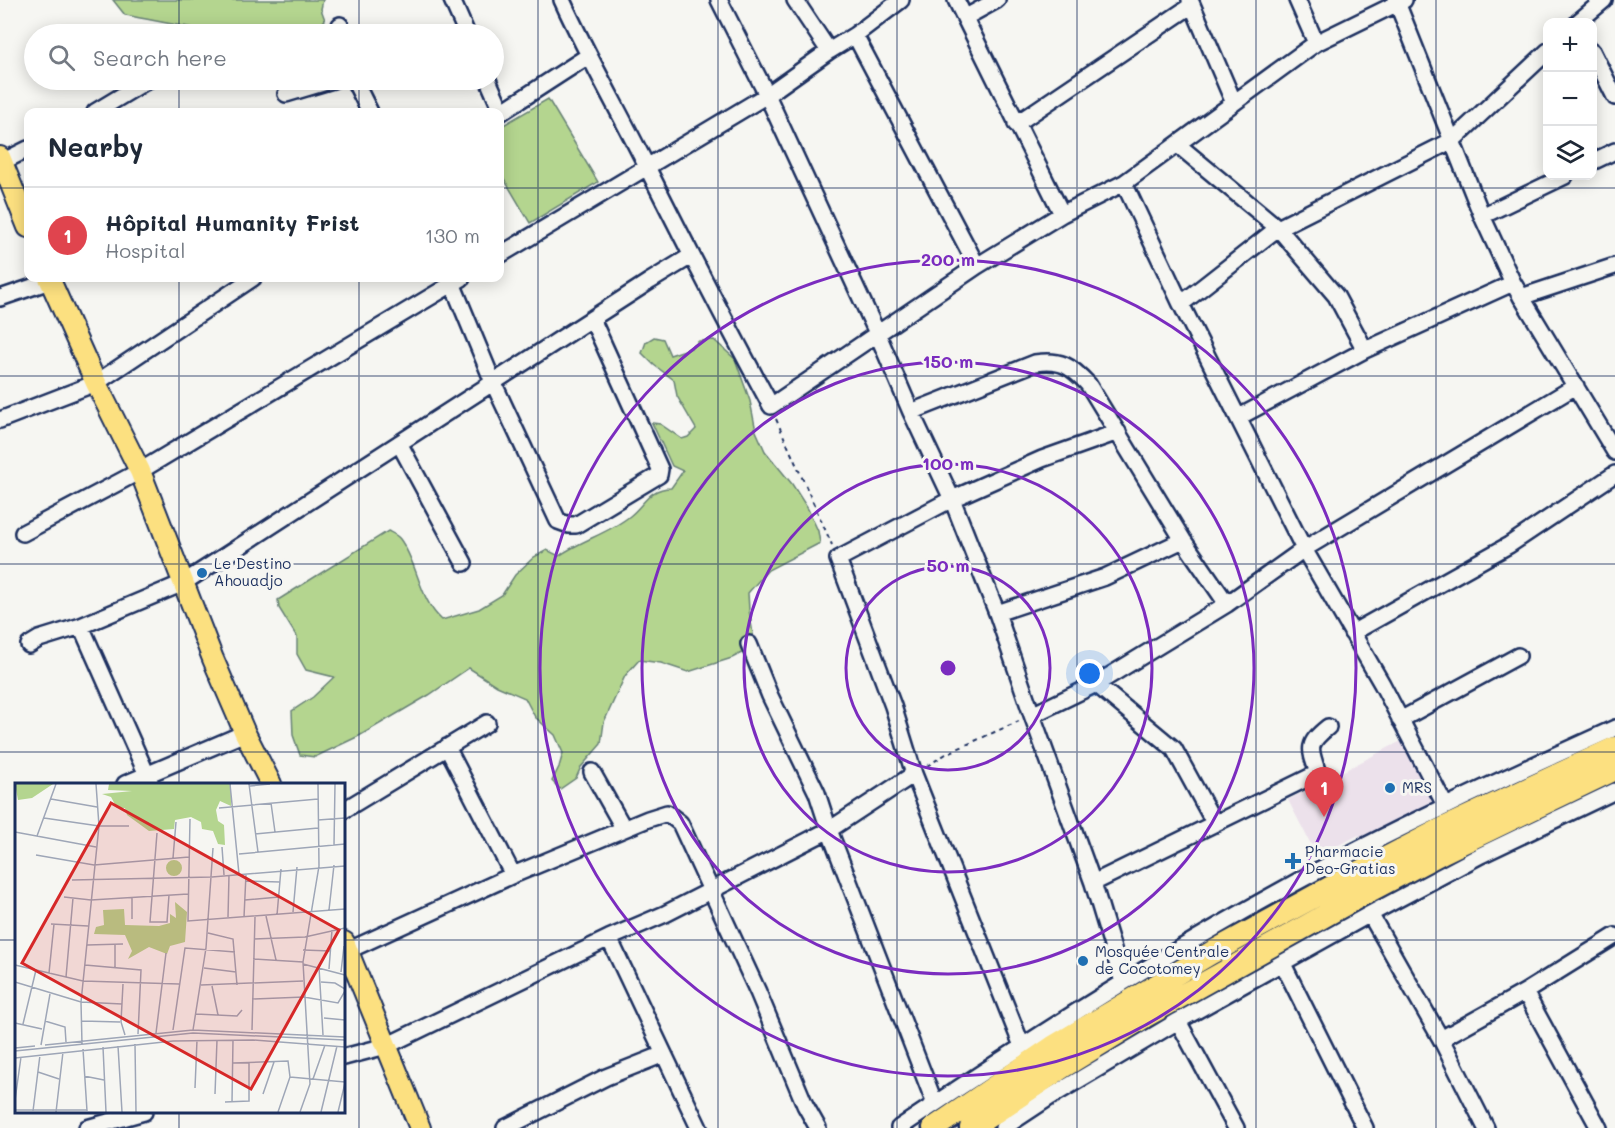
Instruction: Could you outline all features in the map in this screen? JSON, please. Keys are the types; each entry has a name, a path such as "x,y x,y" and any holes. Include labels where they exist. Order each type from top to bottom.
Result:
{"highway":[{"path":"933,1128 1053,1047 1231,942 1438,831 1615,748"},
{"path":"971,1128 1064,1066 1144,1017 1350,902 1445,851 1615,769"}],"main road":[{"path":"1,161 24,217"},
{"path":"51,282 96,383 140,471 213,660 245,733 270,783"},
{"path":"345,946 420,1128"}],"street":[{"path":"452,0 463,24"},
{"path":"562,0 588,56 771,406 977,266 1062,214 1124,183 1317,43 1399,2 1482,216 1513,283 1615,452"},
{"path":"719,0 767,95 952,500 998,613 1032,716 1094,883 1123,982"},
{"path":"795,0 829,51"},
{"path":"504,253 767,95 855,35 901,0"},
{"path":"956,0 1062,214"},
{"path":"966,17 997,0"},
{"path":"1297,0 1317,43"},
{"path":"1583,18 1604,0"},
{"path":"1016,124 1191,3 1234,103"},
{"path":"855,35 977,266"},
{"path":"504,110 588,56"},
{"path":"1181,304 1278,228 1453,140 1543,56"},
{"path":"1597,57 1611,79 1615,97"},
{"path":"102,108 131,90"},
{"path":"286,94 299,90"},
{"path":"359,90 368,108"},
{"path":"492,90 499,108"},
{"path":"1178,145 1278,228 1336,296 1365,350"},
{"path":"1,161 24,151"},
{"path":"1597,160 1615,151"},
{"path":"1482,216 1557,180"},
{"path":"1124,183 1181,304 1304,549 1445,805"},
{"path":"29,645 39,639 81,626 183,583 691,256"},
{"path":"1521,297 1615,266"},
{"path":"0,298 42,282"},
{"path":"0,420 96,383 247,282"},
{"path":"23,533 140,471 450,282"},
{"path":"456,282 493,382 558,521 563,524 576,525 657,477 660,469 592,320"},
{"path":"1239,417 1365,350 1513,283"},
{"path":"911,412 1035,363 1051,361 1068,366 1088,384 1184,540 1227,604"},
{"path":"1032,716 1096,684 1227,604 1304,549 1576,386"},
{"path":"1022,1046 914,774 893,706 838,559 952,500 1042,459 1118,432"},
{"path":"399,443 464,563"},
{"path":"1352,633 1509,545 1615,474"},
{"path":"998,613 1105,577 1184,540"},
{"path":"81,626 149,780"},
{"path":"749,644 770,696 817,793 829,830 935,1104"},
{"path":"1400,720 1518,656"},
{"path":"1096,684 1174,749 1215,824"},
{"path":"345,809 487,723"},
{"path":"1094,883 1318,772 1312,757 1312,744 1314,738 1328,727"},
{"path":"899,1128 1123,982 1281,890 1445,805 1615,728"},
{"path":"131,783 149,780 245,733"},
{"path":"447,747 513,875"},
{"path":"592,772 624,829"},
{"path":"345,1057 386,1046 609,938 665,914 829,830 914,774"},
{"path":"1003,1128 1050,1097 1178,1021 1370,914 1481,855 1615,791"},
{"path":"345,946 667,813 680,823 758,992 805,1105 818,1128"},
{"path":"1370,914 1441,1039 1485,1128"},
{"path":"1441,1039 1525,992 1615,936"},
{"path":"609,938 699,1128"},
{"path":"1283,964 1365,1128"},
{"path":"1525,992 1599,1128"},
{"path":"1178,1021 1236,1128"},
{"path":"505,1128 606,1077 664,1054"},
{"path":"94,1127 141,1113"}],"path":[{"path":"771,406 838,559"},
{"path":"914,774 956,749 1032,716"}],"shaded area":[{"path":"1409,737 1439,799 1362,841 1359,835 1317,856 1288,800"}],"green space":[{"path":"113,0 323,0 321,9 325,20 319,24 173,24 125,15"},
{"path":"548,99 598,182 530,223 504,179 504,125"},
{"path":"654,337 663,339 670,355 691,348 699,341 714,340 735,359 750,401 756,431 765,451 792,484 808,509 818,531 820,543 768,570 748,593 755,646 732,658 688,672 661,663 639,660 625,676 604,722 601,744 581,767 576,778 560,789 552,781 563,753 555,735 535,717 525,698 497,686 469,668 429,695 359,736 315,757 300,755 293,735 292,711 313,697 334,677 306,670 297,654 297,637 279,608 278,600 388,531 399,538 406,549 428,602 442,620 479,609 502,595 515,575 534,557 547,550 559,556 622,522 652,494 671,488 683,471 672,466 652,423 660,424 682,439 688,437 696,429 677,396 674,380 642,353 646,342"}],"place":[{"name":"Le Destino Ahouadjo","path":"202,573"},
{"name":"MRS","path":"1390,788"},
{"name":"Hôpital Humanity Frist","path":"1324,817"},
{"name":"Pharmacie Deo-Gratias","path":"1293,861"},
{"name":"Mosquée Centrale de Cocotomey","path":"1083,961"}]}
